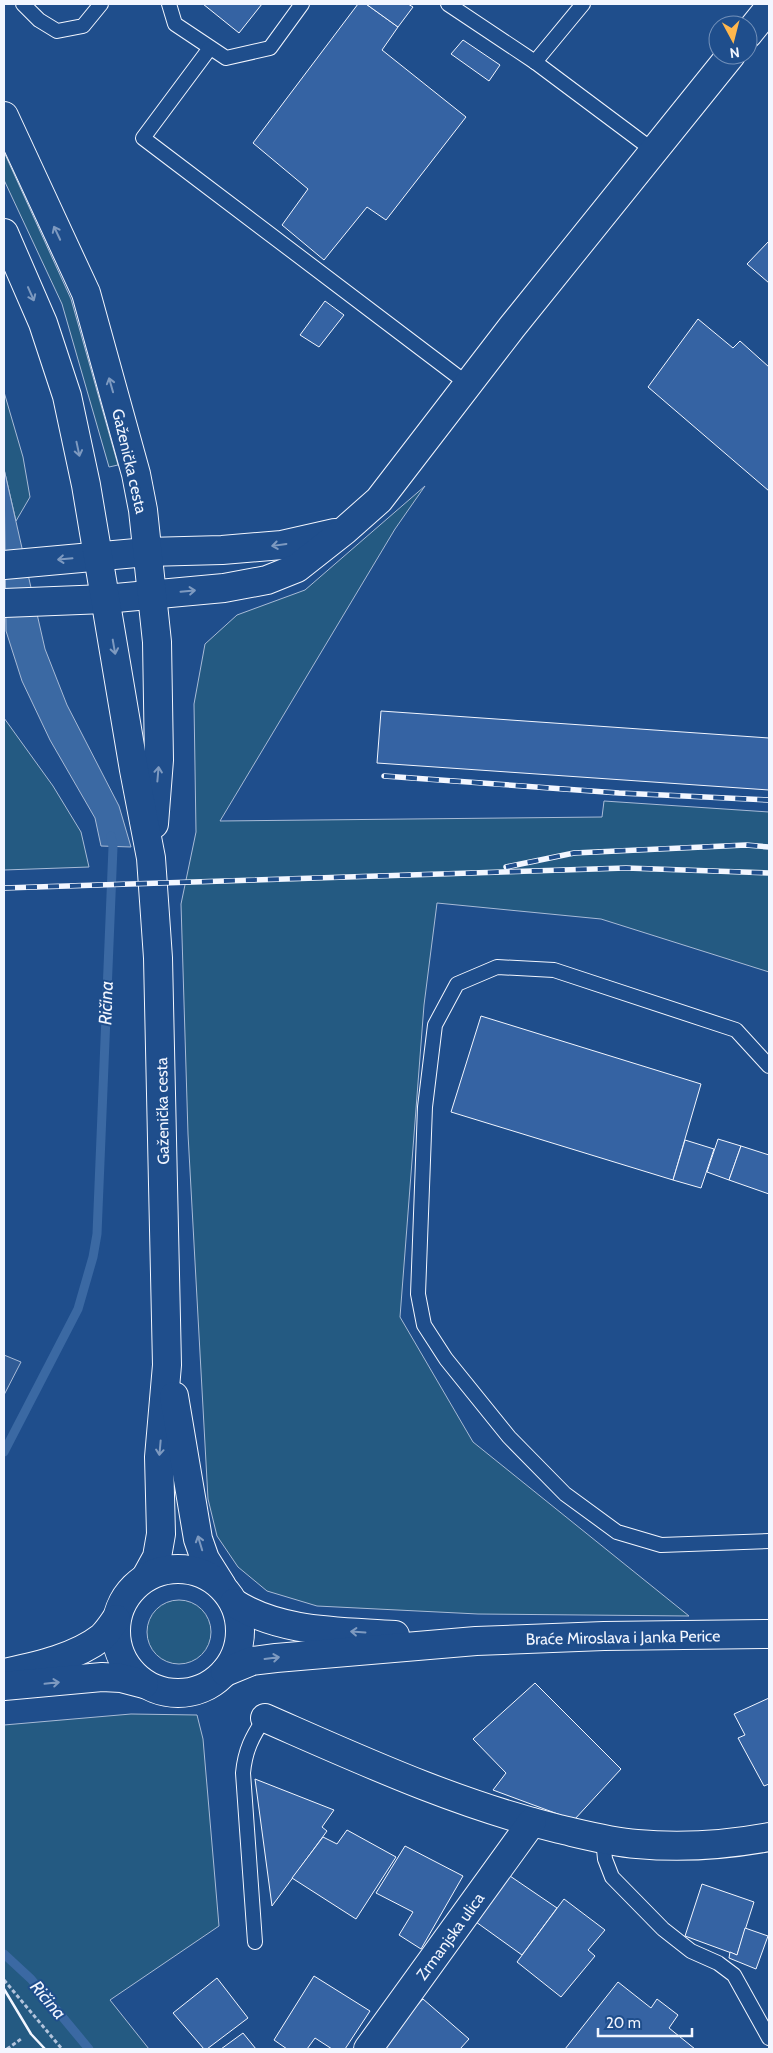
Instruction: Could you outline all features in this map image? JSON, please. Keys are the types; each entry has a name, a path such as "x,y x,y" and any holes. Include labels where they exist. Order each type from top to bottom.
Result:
{"main road":[{"path":"758,22 769,8"},
{"path":"4,603 104,599 224,588 267,580 297,568 344,531 379,500 512,327 723,65"},
{"name":"Gaženička cesta","path":"4,116 86,293 136,474 157,642 159,760 151,858"},
{"name":"Gaženička cesta","path":"4,233 44,322 67,396 98,556 104,599 151,858 158,958 167,1365 159,1457 160,1534 157,1557 146,1577"},
{"path":"4,565 147,552 222,550 282,545 344,531"},
{"name":"Gaženička cesta","path":"167,1365 180,1424 198,1539 206,1559 228,1595"},
{"path":"4,1673 61,1657 103,1636 116,1619 122,1602 132,1588 146,1577 165,1570 186,1569 205,1575 228,1595 239,1620 240,1639 235,1656 225,1672 212,1683 196,1691 178,1693 160,1691 144,1684 102,1677 4,1686"},
{"name":"Braće Miroslava i Janka Perice","path":"228,1595 252,1615 266,1620 308,1628 476,1641"},
{"path":"116,1619 116,1638 120,1655 130,1672 144,1684"},
{"name":"Braće Miroslava i Janka Perice","path":"225,1672 252,1661 276,1658 476,1641 604,1636 769,1634"},
{"path":"265,1718 414,1783 468,1803 532,1822 603,1839 638,1844 688,1845 734,1843 769,1837"},
{"name":"Zrmanjska ulica","path":"368,2049 532,1822"}],"lane":[{"path":"23,4 39,20 57,31 82,26 101,4"},
{"path":"169,4 175,24 226,58 270,48 302,4"},
{"path":"448,4 535,62 654,151"},
{"path":"535,62 583,4"},
{"path":"210,48 143,138 469,385"},
{"path":"769,1066 736,1030 554,970 497,967 457,984 435,1025 425,1107 418,1294 424,1325 446,1359 509,1438 565,1494 616,1532 661,1545 769,1541"},
{"path":"256,1942 243,1773 245,1753 253,1733 265,1718"},
{"path":"603,1839 605,1859 612,1877 670,1934 691,1951 718,1963 734,1975 769,2038"}],"path":[{"path":"4,1980 62,2049"},
{"path":"7,2049 21,2039"}],"shaded area":[{"path":"4,152 71,299 118,465 109,467 62,304 4,180"},
{"path":"4,392 23,457 30,497 16,521 4,469"},
{"path":"4,469 45,649 67,705 119,806 131,847 101,846 95,818 50,740 22,681 6,631"},
{"path":"425,486 395,529 220,821 602,817 604,801 769,812 769,972 601,919 437,903 424,1005 400,1317 473,1442 689,1616 478,1614 317,1606 267,1591 238,1567 217,1536 208,1499 188,1134 181,904 196,832 194,704 205,644 237,615 305,590"},
{"path":"4,718 53,786 81,832 89,867 4,870"},
{"path":"4,1355 21,1362 4,1395"},
{"path":"179,1600 197,1606 205,1614 211,1632 205,1650 197,1658 179,1664 161,1658 153,1650 147,1632 153,1614 161,1606"},
{"path":"131,1714 197,1715 203,1739 219,1926 110,2000 149,2049 4,2049 4,1725"}],"building":[{"path":"203,4 262,4 239,33"},
{"path":"358,4 366,4 398,27 382,50 466,117 386,220 367,207 324,260 282,225 308,189 253,143"},
{"path":"366,4 408,4 413,7 398,27"},
{"path":"463,40 500,65 489,81 451,54"},
{"path":"769,241 769,283 747,264"},
{"path":"325,301 344,315 319,347 300,335"},
{"path":"698,319 733,348 740,341 769,367 769,491 648,387"},
{"path":"381,711 769,738 769,790 377,763"},
{"path":"481,1016 701,1084 673,1180 451,1112"},
{"path":"718,1139 741,1146 729,1180 707,1172"},
{"path":"685,1140 714,1149 701,1188 673,1180"},
{"path":"741,1146 769,1155 769,1194 729,1180"},
{"path":"535,1683 621,1769 574,1820 493,1790 506,1773 473,1739"},
{"path":"769,1698 769,1784 764,1786 738,1738 745,1735 734,1714"},
{"path":"255,1779 334,1810 322,1827 327,1831 272,1906"},
{"path":"347,1830 396,1857 356,1919 292,1878 323,1837 337,1844"},
{"path":"405,1846 463,1876 421,1949 399,1935 413,1912 376,1893"},
{"path":"510,1876 557,1908 522,1955 476,1922"},
{"path":"702,1884 754,1902 737,1955 685,1936"},
{"path":"564,1899 605,1930 588,1950 595,1956 561,1997 517,1962"},
{"path":"745,1928 768,1936 756,1969 729,1958 730,1952 737,1955"},
{"path":"314,1976 370,2011 345,2049 332,2049 315,2038 307,2049 287,2049 274,2040"},
{"path":"217,1978 248,2018 207,2049 204,2049 173,2013"},
{"path":"618,1982 651,2008 657,1999 678,2015 669,2028 695,2049 565,2049"},
{"path":"423,1999 469,2039 460,2049 376,2049"},
{"path":"243,2033 256,2049 221,2049"}],"waterway":[{"name":"Ričina","path":"4,1452 78,1309 93,1257 97,1234 113,847 111,836"},
{"name":"Ričina","path":"4,1954 31,1979 89,2049"}],"railway":[{"path":"384,776 619,793 769,800"},
{"path":"506,867 574,853 746,845 769,847"},
{"path":"4,888 626,868 769,873"}],"wall":[{"path":"4,1989 31,2034 45,2049"}]}
